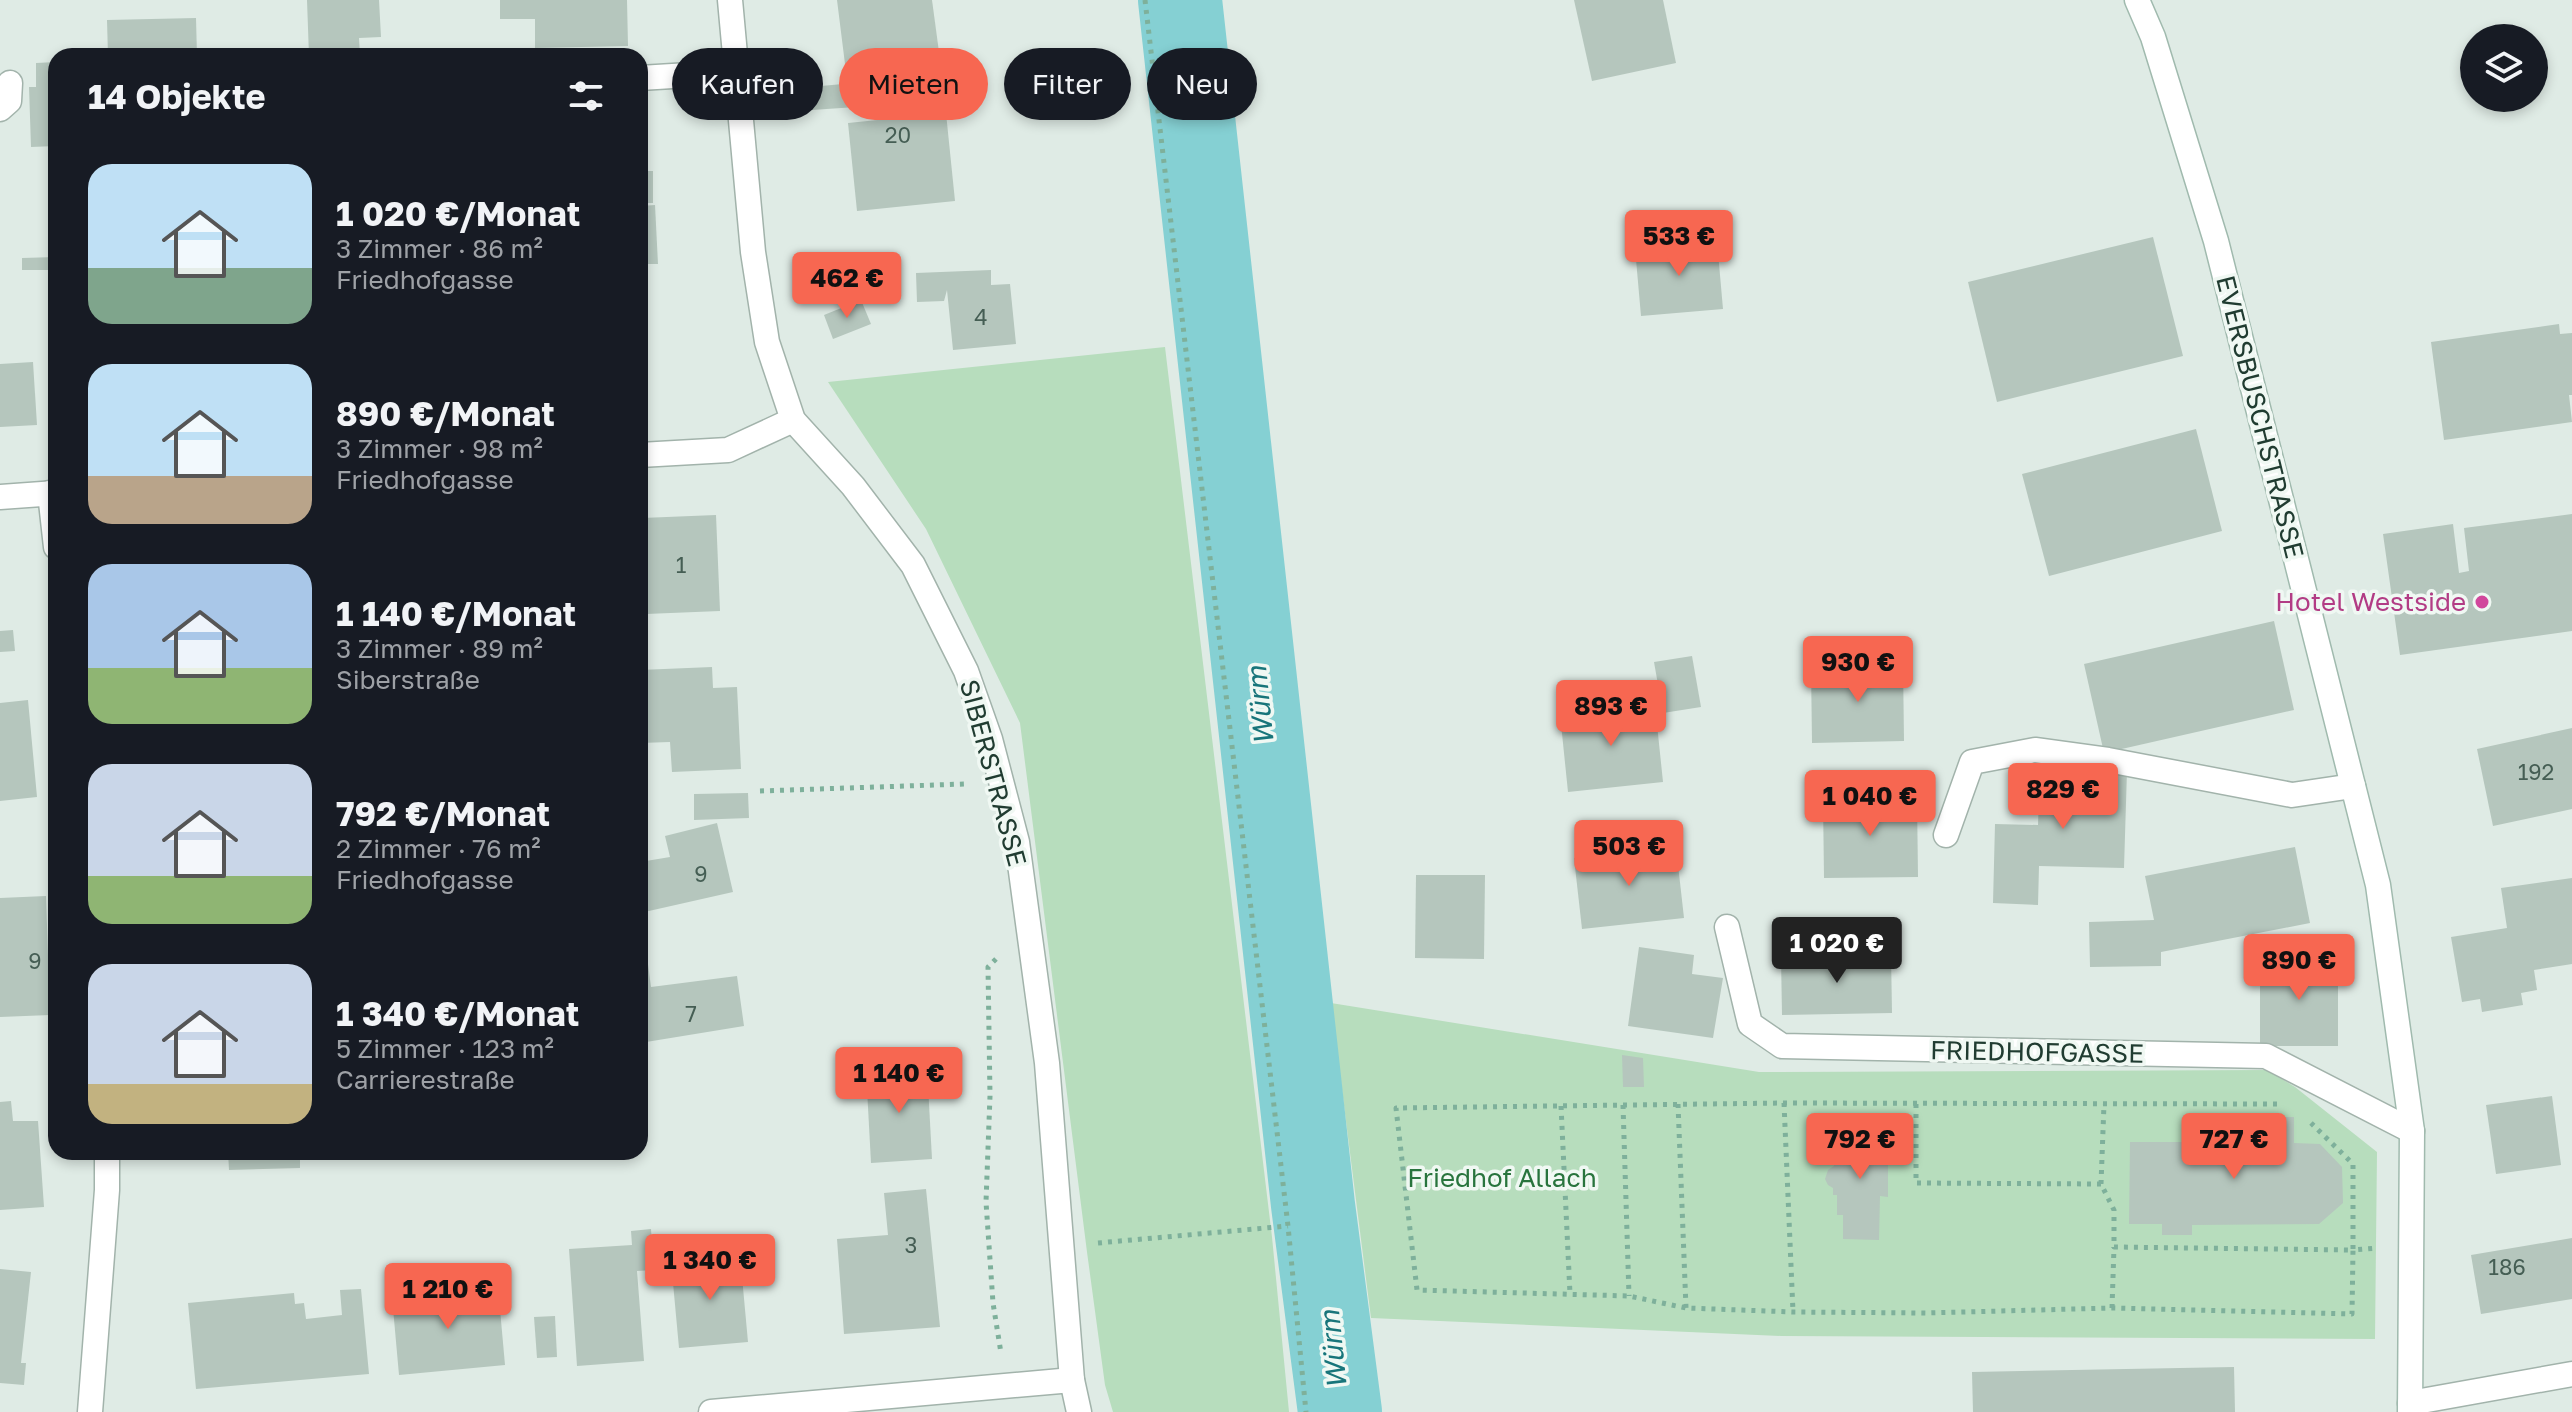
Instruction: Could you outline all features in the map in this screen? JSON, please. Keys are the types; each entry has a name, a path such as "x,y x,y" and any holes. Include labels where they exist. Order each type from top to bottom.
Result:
{"street":[{"name":"SIBERSTRASSE","path":"730,0 735,48"},
{"name":"EVERSBUSCHSTRASSE","path":"2137,0 2153,37 2216,241 2378,885 2412,1131 2410,1407"},
{"path":"648,78 672,76"},
{"path":"0,109 9,101 10,83"},
{"name":"SIBERSTRASSE","path":"742,120 753,252 767,342 793,420 853,486 913,565 966,671 990,739 1017,842 1047,1063 1072,1380 1079,1412"},
{"path":"648,455 728,450 793,420"},
{"path":"0,497 48,493"},
{"path":"1946,835 1972,762 2035,750 2108,760 2292,795 2353,786"},
{"name":"FRIEDHOFGASSE","path":"1727,927 1750,1024 1782,1046 2266,1056 2412,1131"},
{"path":"90,1412 107,1160"},
{"path":"2410,1407 2572,1374"},
{"path":"711,1412 1072,1380"}],"path":[{"path":"1145,0 1288,1226 1306,1412"},
{"path":"760,791 1001,783"},
{"path":"1007,1385 993,1303 986,1202 990,1096 988,967 1029,928"},
{"path":"1784,1103 1793,1312"},
{"path":"2292,1104 1784,1103 1396,1108 1417,1290 1629,1296 1686,1308 1793,1312 1926,1313 2112,1308 2352,1314 2353,1164 2302,1114"},
{"path":"1678,1104 1686,1308"},
{"path":"1916,1104 1916,1183 2101,1184"},
{"path":"2104,1104 2101,1184 2114,1210 2112,1308"},
{"path":"1623,1105 1629,1296"},
{"path":"1561,1106 1570,1294"},
{"path":"1061,1246 1288,1226"},
{"path":"2114,1247 2411,1248"}],"green space":[{"path":"1165,347 1272,1237 1289,1412 1113,1412 1105,1385 1087,1252 1020,723 926,529 828,382"},
{"name":"Friedhof Allach","path":"1331,1003 1759,1072 2267,1070 2295,1087 2377,1152 2375,1339 1781,1336 1371,1318"}],"building":[{"path":"307,0 379,0 381,37 359,38 360,48 309,48"},
{"path":"500,0 627,0 628,46 535,48 535,19 500,19"},
{"path":"837,0 932,0 938,48 843,48"},
{"path":"1574,0 1663,0 1676,63 1592,81"},
{"path":"196,18 197,48 108,48 107,20"},
{"path":"48,62 48,146 31,147 29,87 36,87 36,63"},
{"path":"839,84 839,108 823,109 823,86"},
{"path":"947,120 955,201 857,211 848,123"},
{"path":"648,171 653,171 653,203 648,203"},
{"path":"648,205 655,205 658,264 648,264"},
{"path":"2153,237 2183,356 1997,402 1968,282"},
{"path":"1717,241 1723,309 1641,316 1635,248"},
{"path":"48,257 48,270 22,270 22,258"},
{"path":"991,270 991,285 1010,284 1016,344 953,350 947,290 944,301 917,302 916,273"},
{"path":"861,300 871,324 833,339 824,315"},
{"path":"2559,324 2560,334 2572,333 2572,395 2569,395 2572,422 2444,440 2431,342"},
{"path":"33,362 37,425 0,427 0,364"},
{"path":"2196,429 2222,531 2049,576 2022,474"},
{"name":"Hotel Westside","path":"2572,514 2572,631 2400,655 2383,534 2453,524 2459,573 2469,571 2464,528"},
{"path":"716,515 720,611 648,614 648,518"},
{"path":"2274,621 2294,710 2104,753 2084,664"},
{"path":"13,630 15,651 0,652 0,631"},
{"path":"1692,656 1701,707 1663,713 1654,662"},
{"path":"1903,664 1904,741 1812,743 1811,666"},
{"path":"712,667 713,688 737,687 741,769 672,772 670,742 648,743 648,670"},
{"path":"28,700 37,797 0,801 0,703"},
{"path":"1655,705 1663,782 1568,792 1560,714"},
{"path":"2572,728 2572,809 2493,826 2477,749"},
{"path":"2040,767 2127,770 2124,868 2039,866 2038,905 1993,903 1995,824 2038,825"},
{"path":"748,793 749,818 694,820 694,794"},
{"path":"1917,798 1918,877 1824,878 1823,799"},
{"path":"717,823 733,892 648,911 648,861 670,857 665,836"},
{"path":"1676,847 1684,918 1582,929 1574,858"},
{"path":"2295,847 2310,923 2161,952 2161,966 2090,967 2089,922 2154,920 2145,876"},
{"path":"1416,875 1485,875 1484,959 1415,958"},
{"path":"2572,878 2572,964 2534,970 2537,990 2521,993 2523,1005 2482,1012 2480,999 2462,1002 2451,937 2507,928 2501,888"},
{"path":"46,896 48,1015 0,1017 0,898"},
{"path":"1639,947 1694,955 1692,974 1723,978 1713,1038 1628,1026"},
{"path":"1891,954 1892,1013 1782,1015 1781,957"},
{"path":"2260,958 2338,958 2338,1046 2260,1046"},
{"path":"648,964 651,987 737,976 744,1026 648,1042"},
{"path":"1622,1055 1643,1058 1644,1087 1623,1087"},
{"path":"927,1067 932,1159 871,1163 866,1070"},
{"path":"2552,1096 2561,1165 2496,1174 2486,1105"},
{"path":"11,1101 13,1121 38,1121 44,1207 0,1210 0,1102"},
{"path":"2247,1117 2294,1117 2294,1143 2320,1144 2342,1167 2343,1203 2319,1224 2192,1225 2192,1235 2162,1235 2162,1224 2129,1224 2130,1142 2248,1142"},
{"path":"1837,1133 1888,1133 1888,1197 1880,1196 1879,1240 1843,1239 1843,1215 1837,1215 1837,1195 1833,1195 1833,1188 1825,1179 1828,1170 1834,1166 1837,1151 1825,1150 1825,1140 1837,1140"},
{"path":"228,1160 300,1160 300,1168 229,1170"},
{"path":"926,1189 940,1327 844,1334 837,1239 888,1235 884,1193"},
{"path":"651,1229 654,1270 637,1271 644,1361 577,1366 569,1249 632,1245 631,1231"},
{"path":"2572,1238 2572,1299 2481,1314 2471,1255"},
{"path":"740,1255 748,1342 679,1348 671,1261"},
{"path":"0,1269 31,1272 21,1363 26,1363 24,1385 0,1383"},
{"path":"498,1287 505,1365 399,1375 392,1297"},
{"path":"361,1289 369,1374 196,1389 188,1303 294,1293 295,1304 304,1303 306,1319 342,1315 340,1290"},
{"path":"555,1316 557,1357 537,1358 534,1317"},
{"path":"2234,1367 2235,1412 1973,1412 1972,1372"}],"waterway":[{"name":"Würm","path":"1180,0 1313,1205 1340,1412"}],"place":[{"name":"Hotel Westside","path":"2482,602"}]}
